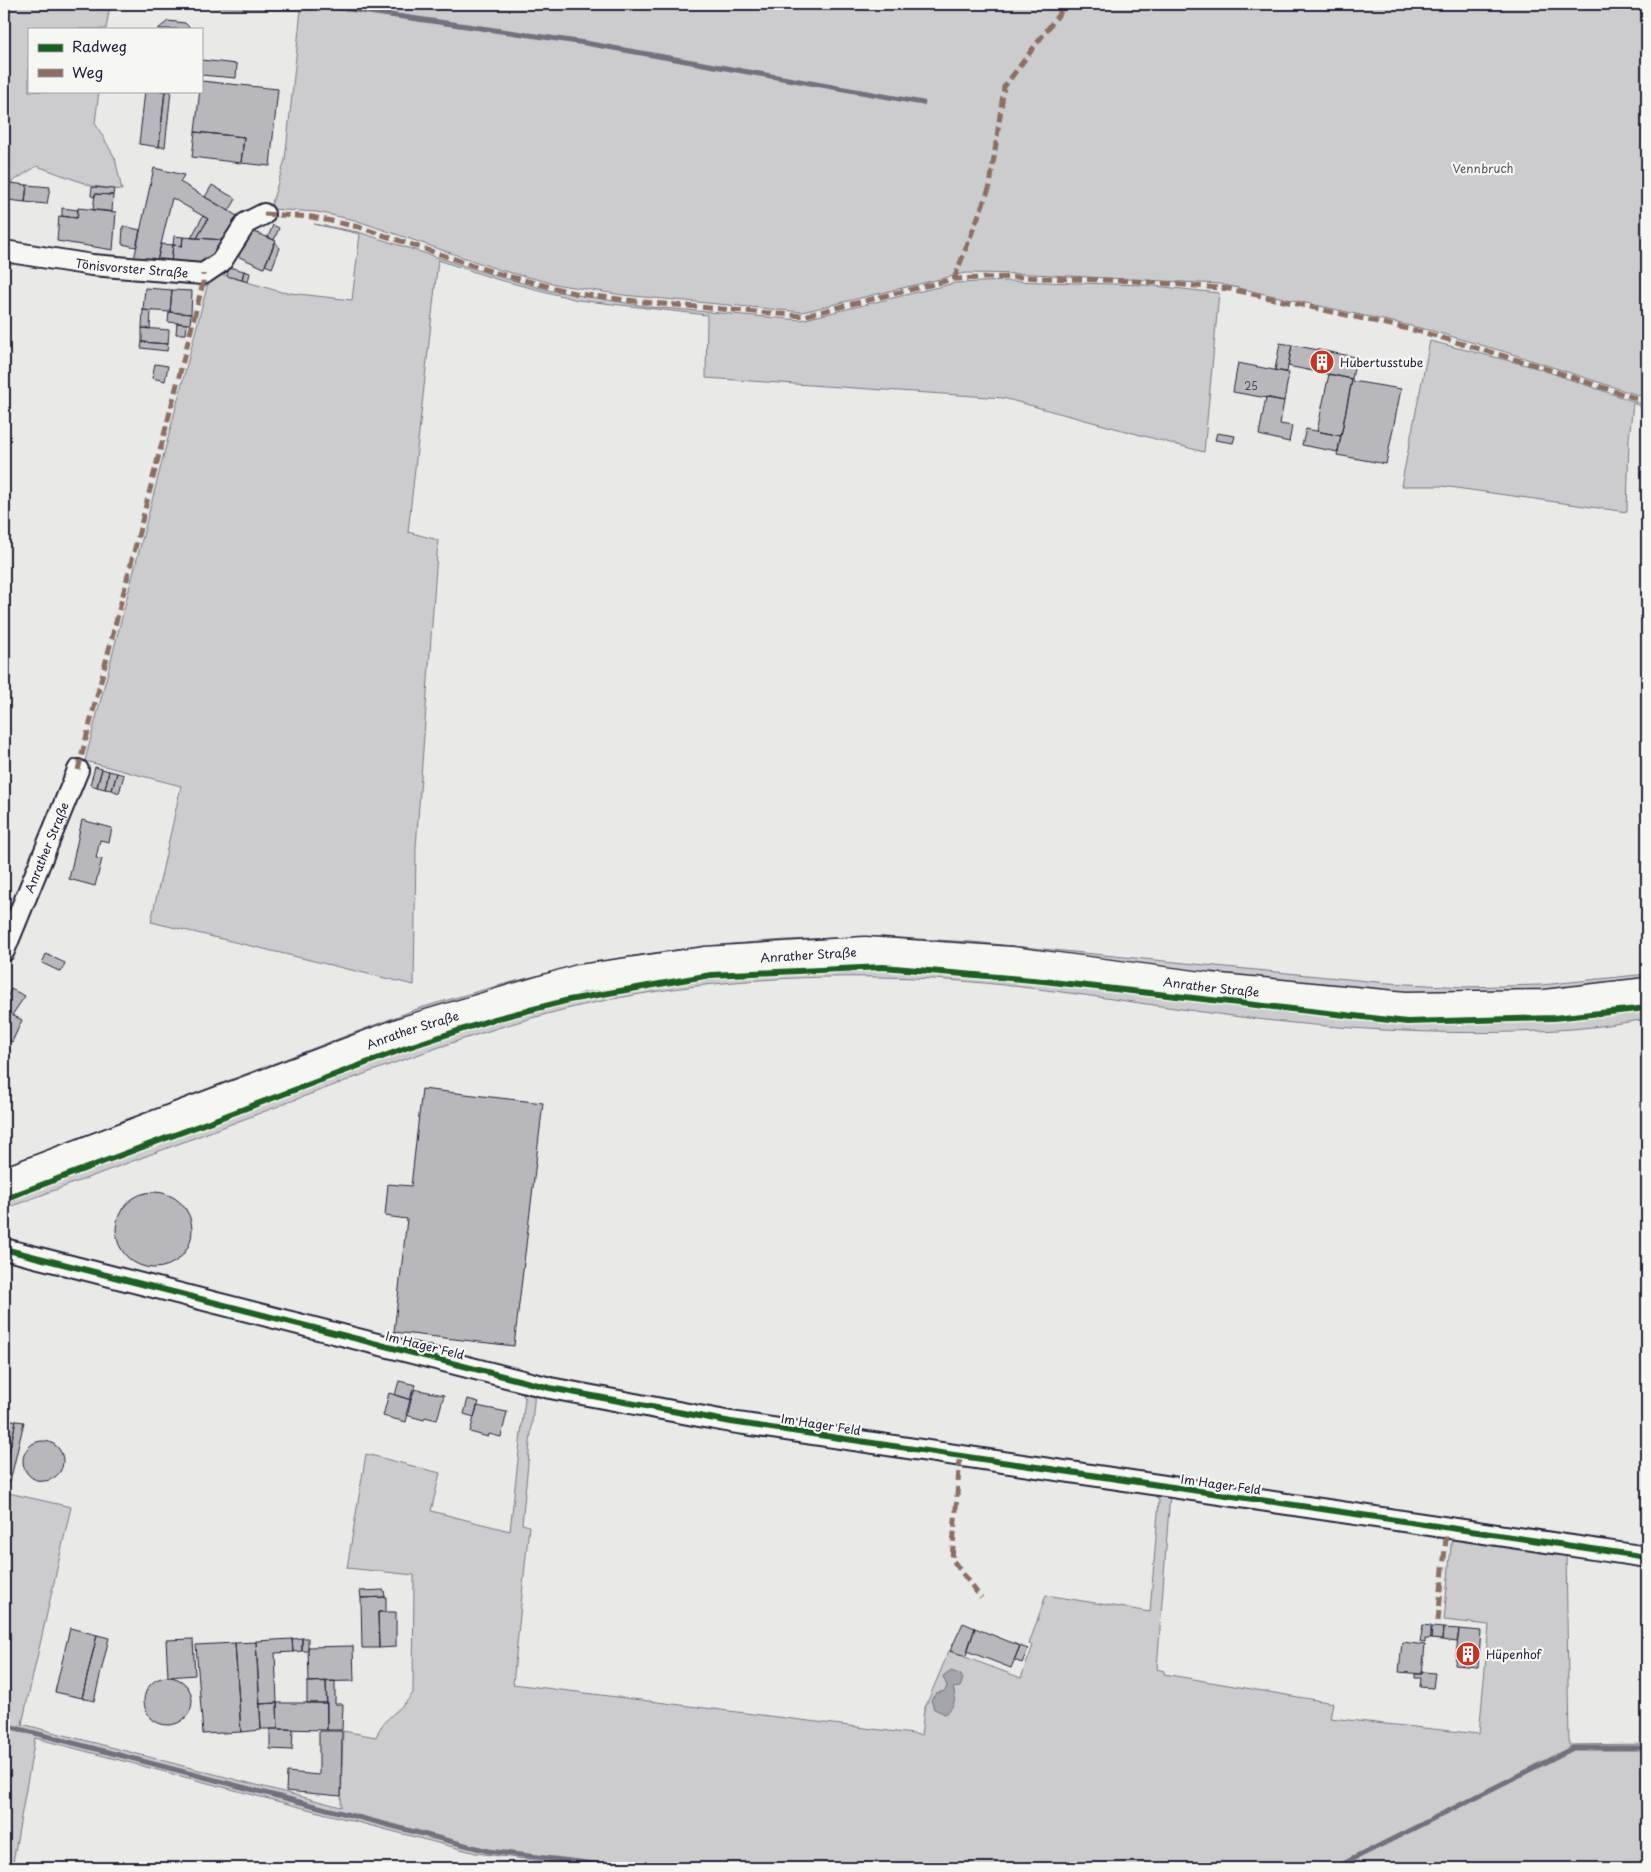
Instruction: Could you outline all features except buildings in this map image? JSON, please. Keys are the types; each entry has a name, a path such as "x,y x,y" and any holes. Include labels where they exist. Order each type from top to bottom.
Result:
{"main road":[{"name":"Anrather Straße","path":"4,1182 404,1031 579,979 705,960 865,951 1011,961 1209,986 1405,1006 1545,1004 1647,992"}],"street":[{"name":"Tönisvorster Straße","path":"4,251 92,265 203,274 222,262 246,223 264,214"},
{"name":"Anrather Straße","path":"4,951 78,770"},
{"name":"Im Hager Feld","path":"4,1248 569,1392 740,1423 1647,1557"}],"green space":[{"name":"Vennbruch","path":"4,4 1647,4 1647,398 1509,353 1429,330 1220,284 1032,274 965,273 802,312 623,295 560,285 500,270 355,220 317,212 270,209 285,160 301,10 110,5 106,28 28,28 28,92 99,92 95,123 115,158 122,190 92,186 37,166 4,187"},
{"path":"314,224 358,232 496,276 552,291 651,307 801,320 955,283 1009,281 1145,285 1219,293 1204,452 1003,398 706,378 707,315 578,300 496,279 438,260 408,532 438,540 416,847 414,985 151,922 181,786 85,761 209,279 224,275 281,292 352,300 360,234"},
{"path":"1430,341 1534,367 1647,406 1647,409 1633,403 1629,439 1627,512 1442,486 1401,486"},
{"path":"883,937 972,942 1388,983 1465,987 1542,985 1647,974 1647,983 1598,990 1409,996 972,949 621,966 4,1173 4,1166 414,1010 493,987 573,967 659,952 755,942"},
{"path":"895,961 1292,1006 1647,1001 1647,1019 1591,1027 1537,1031 1467,1033 1398,1031 1293,1023 1036,989 933,979 841,977 720,983 601,1001 497,1028 368,1073 4,1209 4,1191 372,1051 582,990 687,971"},
{"path":"517,1387 535,1392 522,1524 529,1526 513,1684 921,1735 924,1710 949,1651 1021,1678 1033,1646 1029,1644 1046,1595 1150,1612 1159,1500 1151,1492 1170,1494 1157,1669 1164,1671 1164,1674 1333,1703 1330,1718 1479,1734 1489,1625 1444,1620 1452,1535 1566,1551 1569,1745 1647,1744 1647,1868 597,1868 476,1853 35,1738 12,1868 4,1868 4,1492 71,1507 22,1724 341,1807 343,1731 376,1737 383,1724 413,1693 414,1575 347,1568 366,1454 440,1473 431,1511 510,1531 525,1398"}],"shaded area":[{"path":"951,1671 960,1674 963,1679 960,1687 953,1688 955,1695 954,1703 945,1714 934,1709 931,1700 936,1693 945,1691 947,1686 943,1677"}],"waterway":[{"path":"244,4 320,5 585,43 923,103"},
{"path":"4,1725 488,1851 629,1868"},
{"path":"1335,1868 1573,1748 1647,1748"}],"marked path":[{"path":"954,279 990,186 1004,87 1062,10 1070,4"},
{"path":"264,214 312,217 359,227 496,273 578,294 652,303 803,316 954,279 1016,277 1135,281 1230,289 1422,332 1538,366 1647,402"},
{"path":"78,770 203,283 203,274"},
{"path":"960,1457 952,1559 981,1598"},
{"path":"1438,1621 1447,1528"}],"cycle path":[{"path":"4,1199 406,1048 491,1020 569,1000 711,975 883,967 1043,981 1407,1022 1554,1018 1647,1008"},
{"path":"4,1249 550,1388 731,1422 1647,1557"}],"place":[{"name":"Hubertusstube","path":"1322,362"},
{"name":"Hüpenhof","path":"1468,1654"}]}
